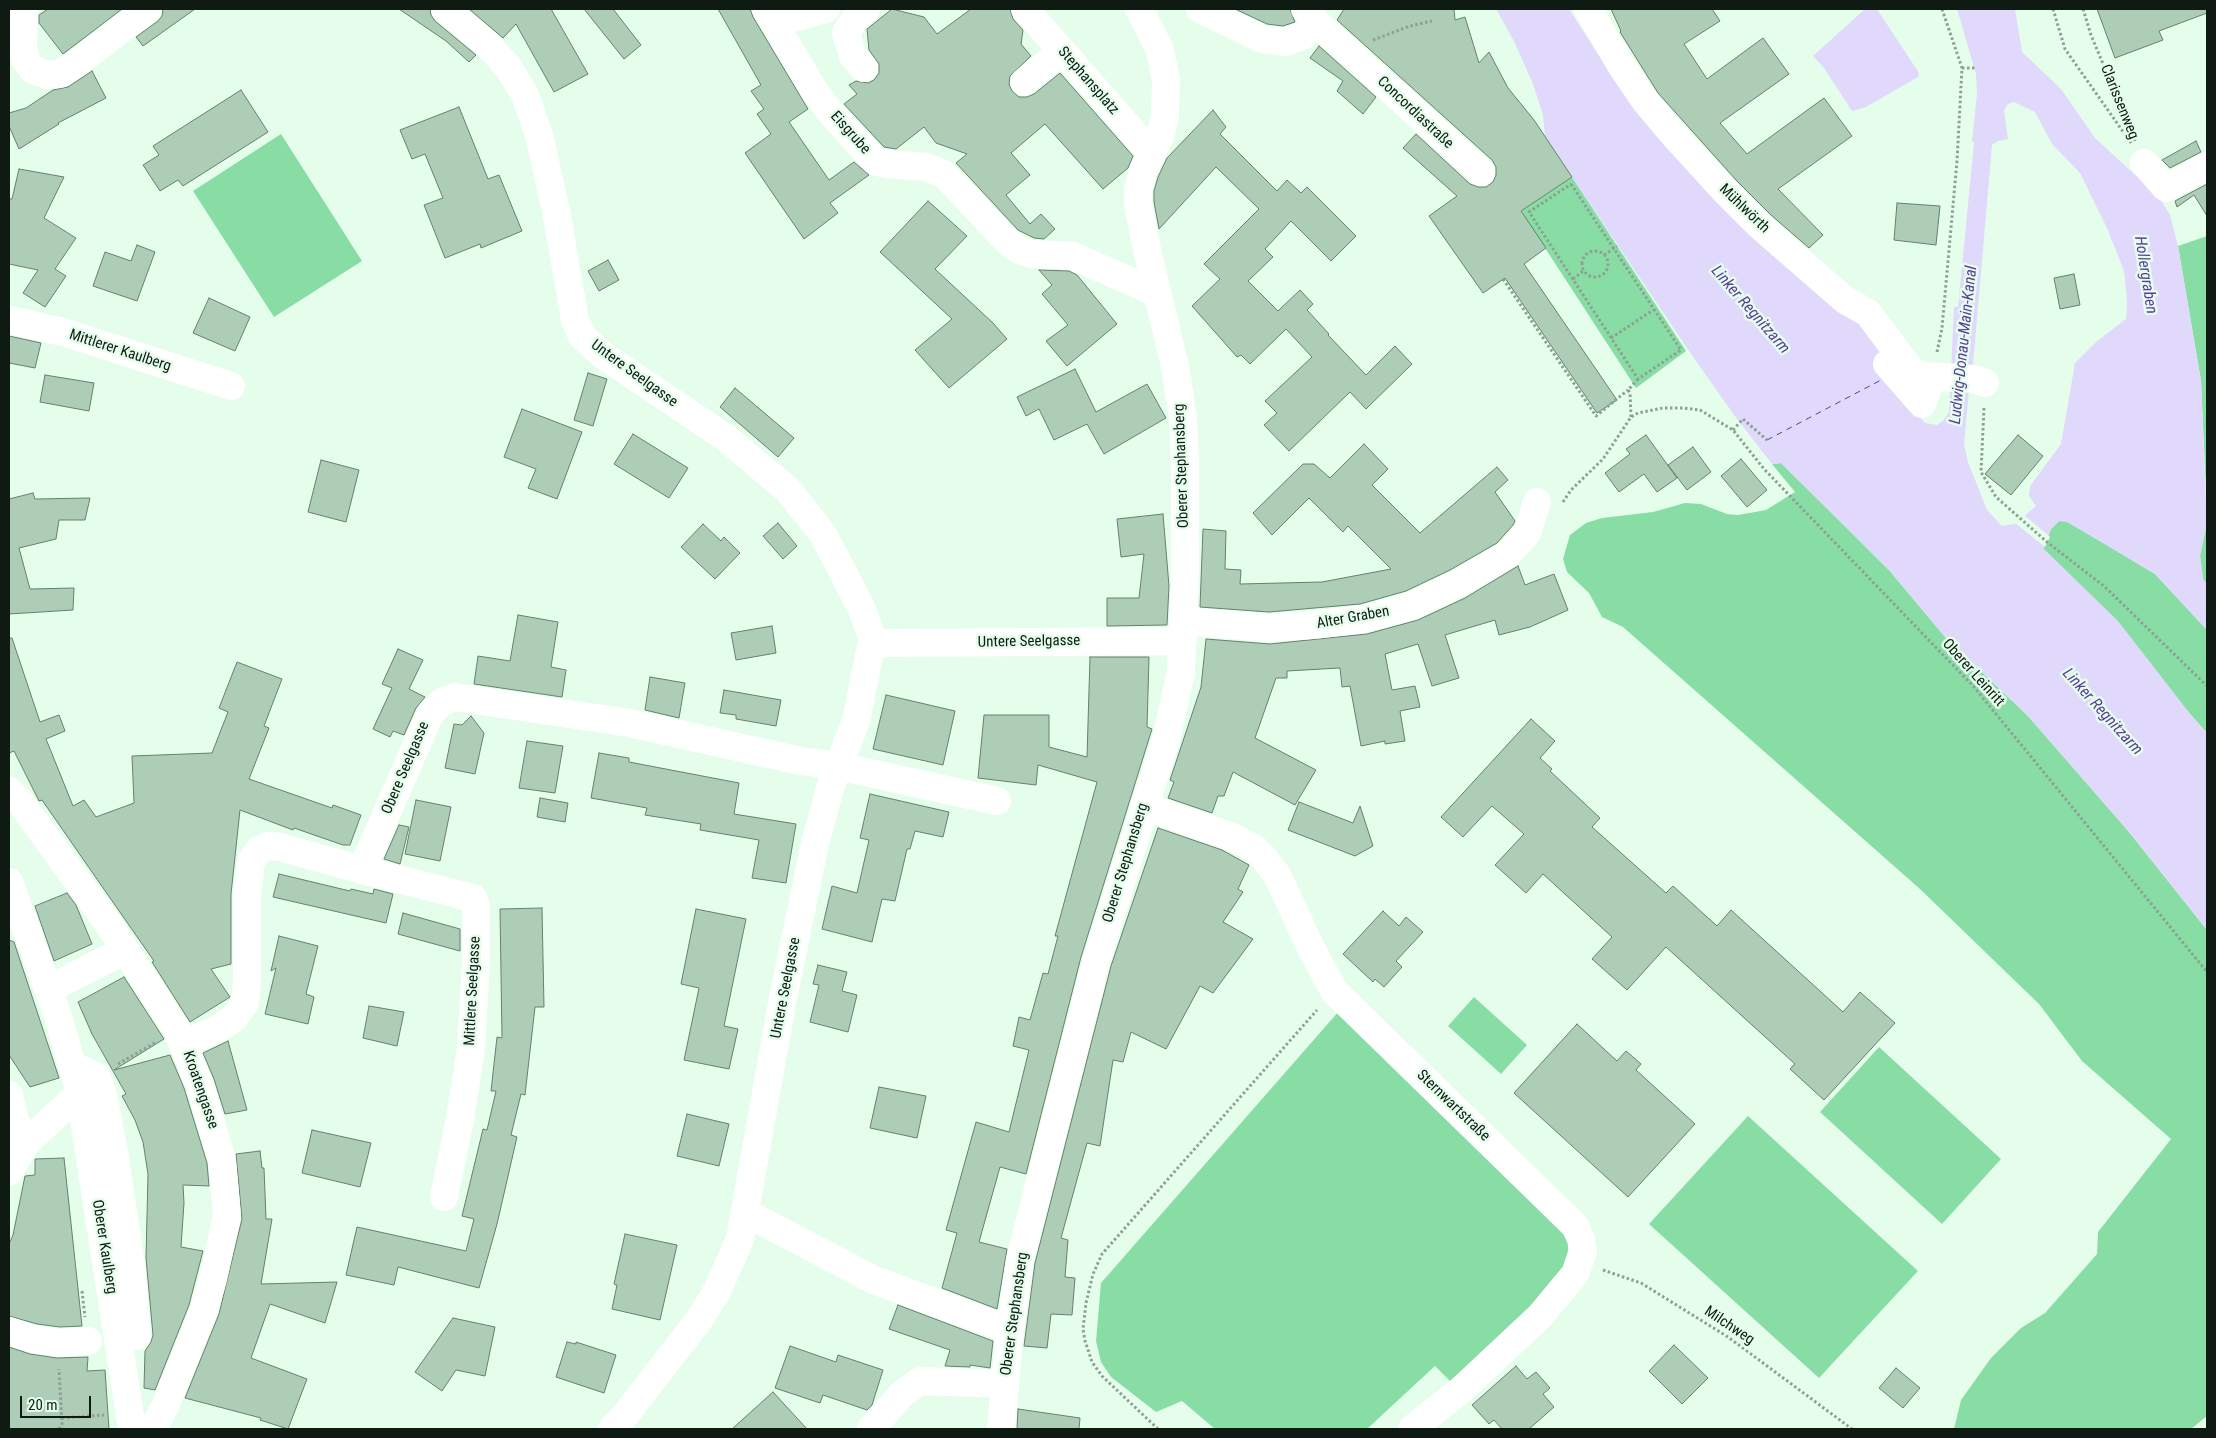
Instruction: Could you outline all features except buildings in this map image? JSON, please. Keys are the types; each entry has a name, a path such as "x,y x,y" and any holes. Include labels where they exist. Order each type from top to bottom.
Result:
{"street":[{"path":"24,9 22,46 25,59 33,70 48,76 60,74 74,65 148,9"},
{"name":"Untere Seelgasse","path":"445,9 508,67 525,95 539,135 556,211 575,320 582,336 604,356 726,438 788,490 823,534 861,607 875,645"},
{"path":"770,16 793,19 826,9"},
{"path":"864,68 853,56 846,33 855,19 866,9"},
{"name":"Stephansplatz","path":"1025,9 1152,154"},
{"name":"Oberer Stephansberg","path":"1001,1429 1010,1330 1020,1260 1096,962 1166,739 1181,672 1185,461 1183,418 1175,366 1138,203 1138,189 1143,171 1160,137 1165,117 1166,80 1160,50 1139,9"},
{"path":"1200,9 1262,39 1285,42 1304,35 1311,16"},
{"name":"Mühlwörth","path":"1588,9 1616,58 1646,102 1725,191 1845,300 1868,313 1910,369 1917,374 1960,379"},
{"name":"Eisgrube","path":"770,16 815,92 832,114 876,162 926,167 944,174 1008,242 1019,250 1031,254 1073,256 1157,293"},
{"name":"Concordiastraße","path":"1311,16 1481,172"},
{"path":"1024,82 1062,51"},
{"path":"2144,163 2166,188 2207,166"},
{"name":"Mittlerer Kaulberg","path":"9,320 63,332 231,386"},
{"path":"1887,364 1922,404 1960,379"},
{"name":"Alter Graben","path":"1183,631 1269,628 1363,620 1411,606 1457,584 1507,555 1527,533 1549,503"},
{"name":"Untere Seelgasse","path":"612,1429 623,1418 679,1347 717,1291 740,1239 783,998 816,844 838,766 856,721 870,651 875,645 889,643 1183,631"},
{"name":"Obere Seelgasse","path":"362,870 430,714 442,702 455,697 629,723 801,761 838,766"},
{"path":"838,766 997,801"},
{"name":"Kroatengasse","path":"9,791 22,803 63,859 181,1037 199,1083 222,1160 227,1216 204,1310 166,1404 153,1429"},
{"name":"Sternwartstraße","path":"1144,806 1232,837 1255,849 1264,858 1277,875 1311,948 1334,991 1575,1226 1584,1251 1581,1262"},
{"path":"181,1037 218,1029 234,1018 245,1003 247,983 247,894 251,862 258,851 268,846 280,847 362,870"},
{"name":"Mittlere Seelgasse","path":"362,870 473,898 476,907 476,961 471,1049 460,1119 444,1197"},
{"path":"9,886 48,989 125,950"},
{"name":"Oberer Kaulberg","path":"48,989 83,1078 131,1422"},
{"path":"9,1172 25,1144 83,1078"},
{"name":"Oberer Kaulberg","path":"83,1078 103,1094 131,1265 137,1336"},
{"path":"9,1095 14,1117 25,1144"},
{"path":"746,1213 874,1280 1010,1330"},
{"path":"1412,1429 1461,1390 1540,1316 1575,1274 1581,1262"},
{"path":"9,1331 33,1339 59,1343 88,1341"},
{"path":"871,1429 902,1394 920,1381 1005,1384"}],"path":[{"path":"1942,9 1962,68 1956,171 1942,328 1960,379 1981,472 1996,497 2047,542 2105,587 2207,686"},
{"path":"2053,9 2065,49 2144,163"},
{"name":"Clarissenweg","path":"2083,9 2091,35 2144,163"},
{"path":"1350,53 1385,34 1432,21"},
{"path":"1962,68 1975,68"},
{"path":"1503,279 1596,416 1628,390 1638,379 1681,350 1615,247 1571,184 1529,212 1638,379"},
{"path":"1604,256 1615,247"},
{"path":"1597,251 1604,256 1607,268 1602,275 1590,277 1584,271 1581,263 1588,253 1597,251"},
{"path":"1573,279 1584,271"},
{"path":"1611,338 1654,310"},
{"path":"1549,503 1571,490 1603,459 1631,417 1630,393 1628,390"},
{"name":"Oberer Leinritt","path":"1631,417 1645,410 1663,408 1700,410 1733,430 1764,469 1974,687 2207,972"},
{"path":"1733,430 1743,419 1768,440"},
{"path":"1158,1429 1102,1376 1092,1362 1083,1329 1086,1303 1093,1274 1102,1254 1318,1008"},
{"path":"83,1078 181,1037"},
{"name":"Milchweg","path":"1581,1262 1641,1283 1728,1337 1852,1429"},
{"path":"59,1343 62,1418 62,1424 59,1429"},
{"path":"62,1418 131,1422"}],"green space":[{"path":"281,134 362,261 274,317 193,191"},
{"path":"1572,177 1686,351 1636,388 1521,211"},
{"path":"2207,236 2207,513 2201,381 2178,246"},
{"path":"1781,463 1889,570 1945,637 2028,716 2129,832 2207,930 2207,1416 2191,1429 1954,1429 1961,1400 1991,1358 2021,1328 2045,1313 2097,1254 2098,1232 2171,1139 2082,1061 2039,1004 1920,889 1623,627 1602,617 1589,593 1567,572 1563,559 1570,535 1586,523 1602,518 1653,512 1685,503 1701,504 1727,514 1738,515 1766,510 1795,492 1772,464"},
{"path":"2059,521 2067,521 2155,574 2207,630 2207,733 2043,549 2051,529"},
{"path":"2207,523 2207,584 2203,579 2200,555"},
{"path":"1474,997 1527,1045 1501,1074 1448,1026"},
{"path":"1339,1011 1564,1232 1569,1245 1564,1272 1454,1385 1435,1366 1367,1429 1215,1429 1182,1401 1156,1412 1111,1377 1101,1362 1096,1341 1101,1283"},
{"path":"1879,1047 2001,1159 1942,1224 1820,1112"},
{"path":"1748,1116 1918,1271 1819,1378 1649,1224"}],"water":[{"path":"1496,9 1569,9 1605,65 1856,316 1891,361 1913,409 1925,423 1937,425 1944,420 1949,412 1954,307 1958,307 1977,94 1976,74 1957,9 2015,9 2022,52 2061,89 2095,138 2159,197 2170,215 2178,246 2201,381 2207,523 2200,555 2203,579 2207,584 2207,630 2155,574 2067,522 2059,521 2051,529 2043,548 2118,621 2207,733 2207,930 2129,832 2028,716 1945,637 1889,570 1781,463 1772,464 1734,415 1689,351 1545,137 1543,115 1533,84 1514,41","holes":["2014,102 2035,112 2052,144 2080,173 2107,228 2124,271 2127,302 2126,319 2096,342 2075,363 2061,444 2030,486 2029,496 2036,506 2015,524 2002,526 1987,510 1968,462 1964,445 1971,368 1973,365 1992,145 1998,141 2008,139 2004,110 2008,104"]},
{"path":"1865,9 1877,9 1919,73 1918,77 1866,107 1852,111 1824,68 1813,56"}],"pier":[{"path":"2023,514 2050,537 2045,547 2014,522"}],"ferry route":[{"path":"1767,440 1883,379"}],"water label":[{"name":"Hollergraben","path":"2145,275"},
{"name":"Linker Regnitzarm","path":"1750,310"},
{"name":"Ludwig-Donau-Main-Kanal","path":"1964,345"},
{"name":"Linker Regnitzarm","path":"2102,712"}]}
